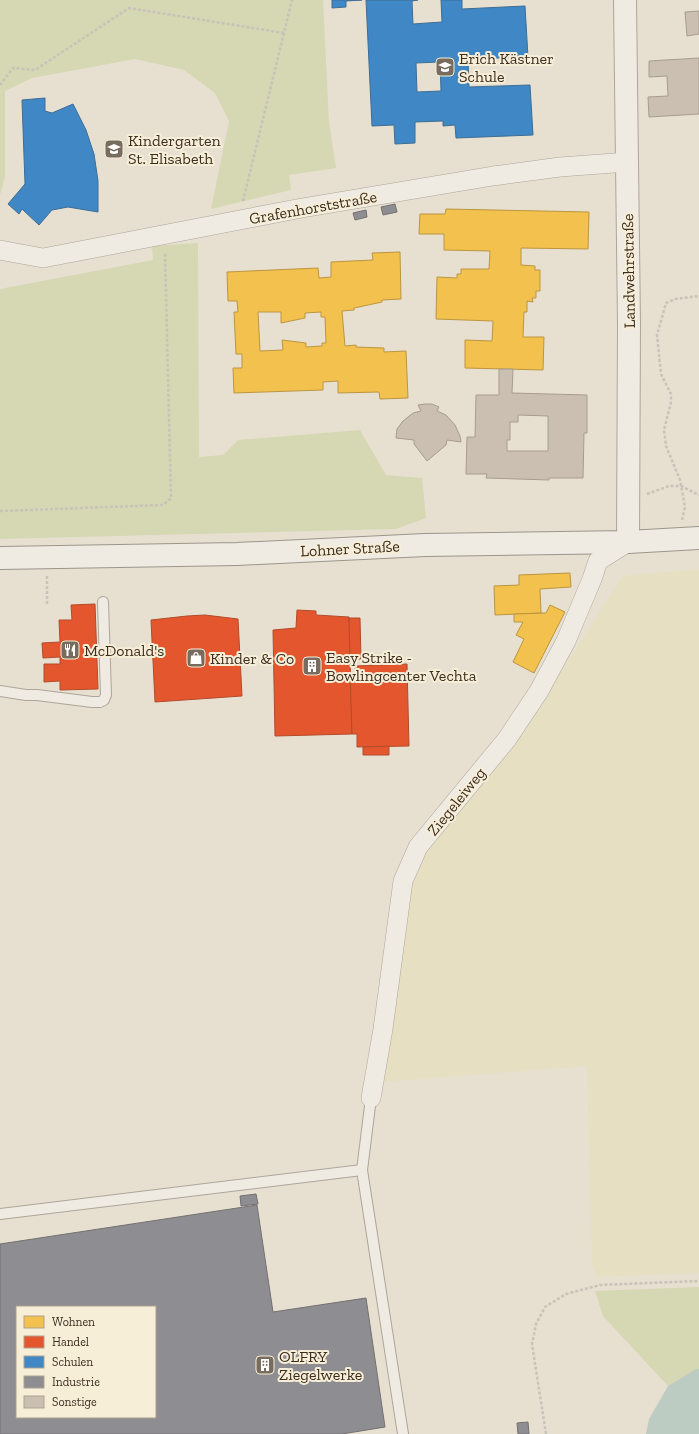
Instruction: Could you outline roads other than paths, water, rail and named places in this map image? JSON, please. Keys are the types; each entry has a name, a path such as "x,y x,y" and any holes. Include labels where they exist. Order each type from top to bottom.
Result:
{"main road":[{"name":"Landwehrstraße","path":"625,0 628,162 628,542"},
{"name":"Lohner Straße","path":"0,558 237,554 425,545 628,542 689,538"}],"street":[{"name":"Grafenhorststraße","path":"0,250 43,258 302,208 493,176 628,162"},
{"name":"Ziegeleiweg","path":"371,1098 383,1029 403,881 418,847 507,738 538,692 566,641 598,561 628,542"}],"lane":[{"path":"0,691 92,702 100,702 104,700 106,696 104,602"},
{"path":"0,684 27,689 37,695"},
{"path":"371,1098 362,1170 403,1434"},
{"path":"0,1214 362,1170"}],"place":[{"name":"Erich Kästner Schule","path":"445,67"},
{"name":"Kindergarten St. Elisabeth","path":"114,149"},
{"name":"McDonald's","path":"70,650"},
{"name":"Kinder & Co","path":"196,658"},
{"name":"Easy Strike - Bowlingcenter Vechta","path":"312,666"},
{"name":"OLFRY Ziegelwerke","path":"265,1365"}]}
